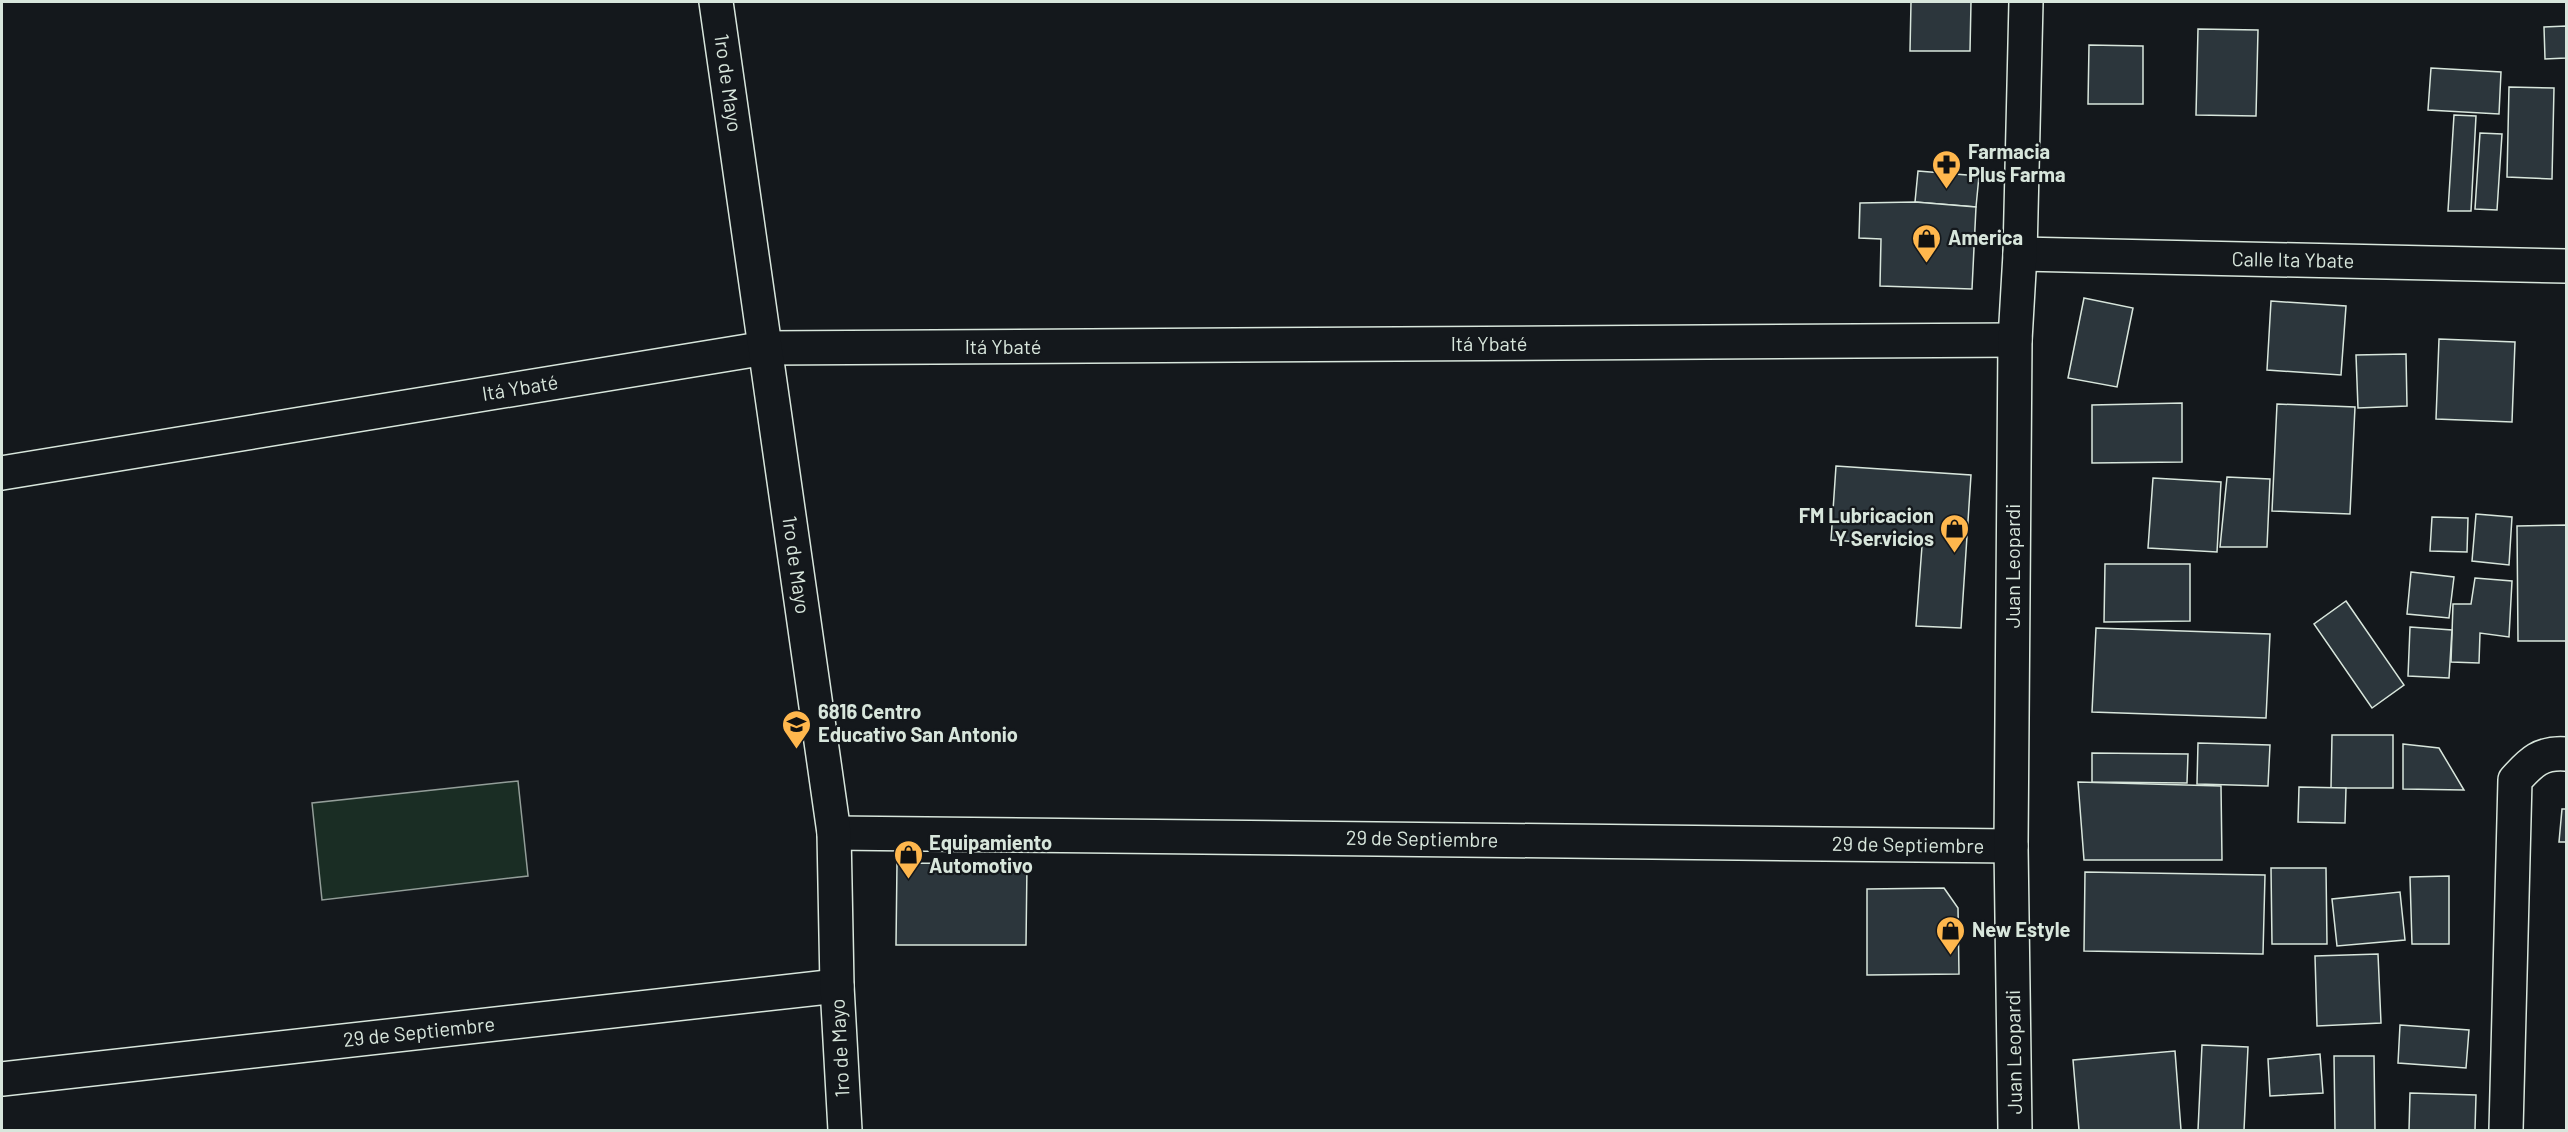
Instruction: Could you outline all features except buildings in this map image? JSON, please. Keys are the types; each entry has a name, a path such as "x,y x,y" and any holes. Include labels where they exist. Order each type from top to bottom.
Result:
{"street":[{"name":"1ro de Mayo","path":"716,2 834,833 837,986 845,1131"},
{"name":"Juan Leopardi","path":"2015,1131 2011,846 2014,340 2020,254 2026,2"},
{"name":"Calle Ita Ybate","path":"2020,254 2566,266"},
{"name":"Itá Ybaté","path":"2,473 766,348 2014,340"},
{"path":"2506,1131 2516,780 2532,761 2559,753 2566,754"},
{"name":"29 de Septiembre","path":"834,833 2011,846"},
{"name":"29 de Septiembre","path":"2,1079 837,986"}],"green space":[{"path":"518,781 528,876 322,900 312,803"}],"place":[{"name":"Farmacia Plus Farma","path":"1947,190"},
{"name":"America","path":"1927,264"},
{"name":"FM Lubricacion Y Servicios","path":"1955,554"},
{"name":"6816 Centro Educativo San Antonio","path":"797,750"},
{"name":"Equipamiento Automotivo","path":"908,880"},
{"name":"New Estyle","path":"1951,956"}]}
